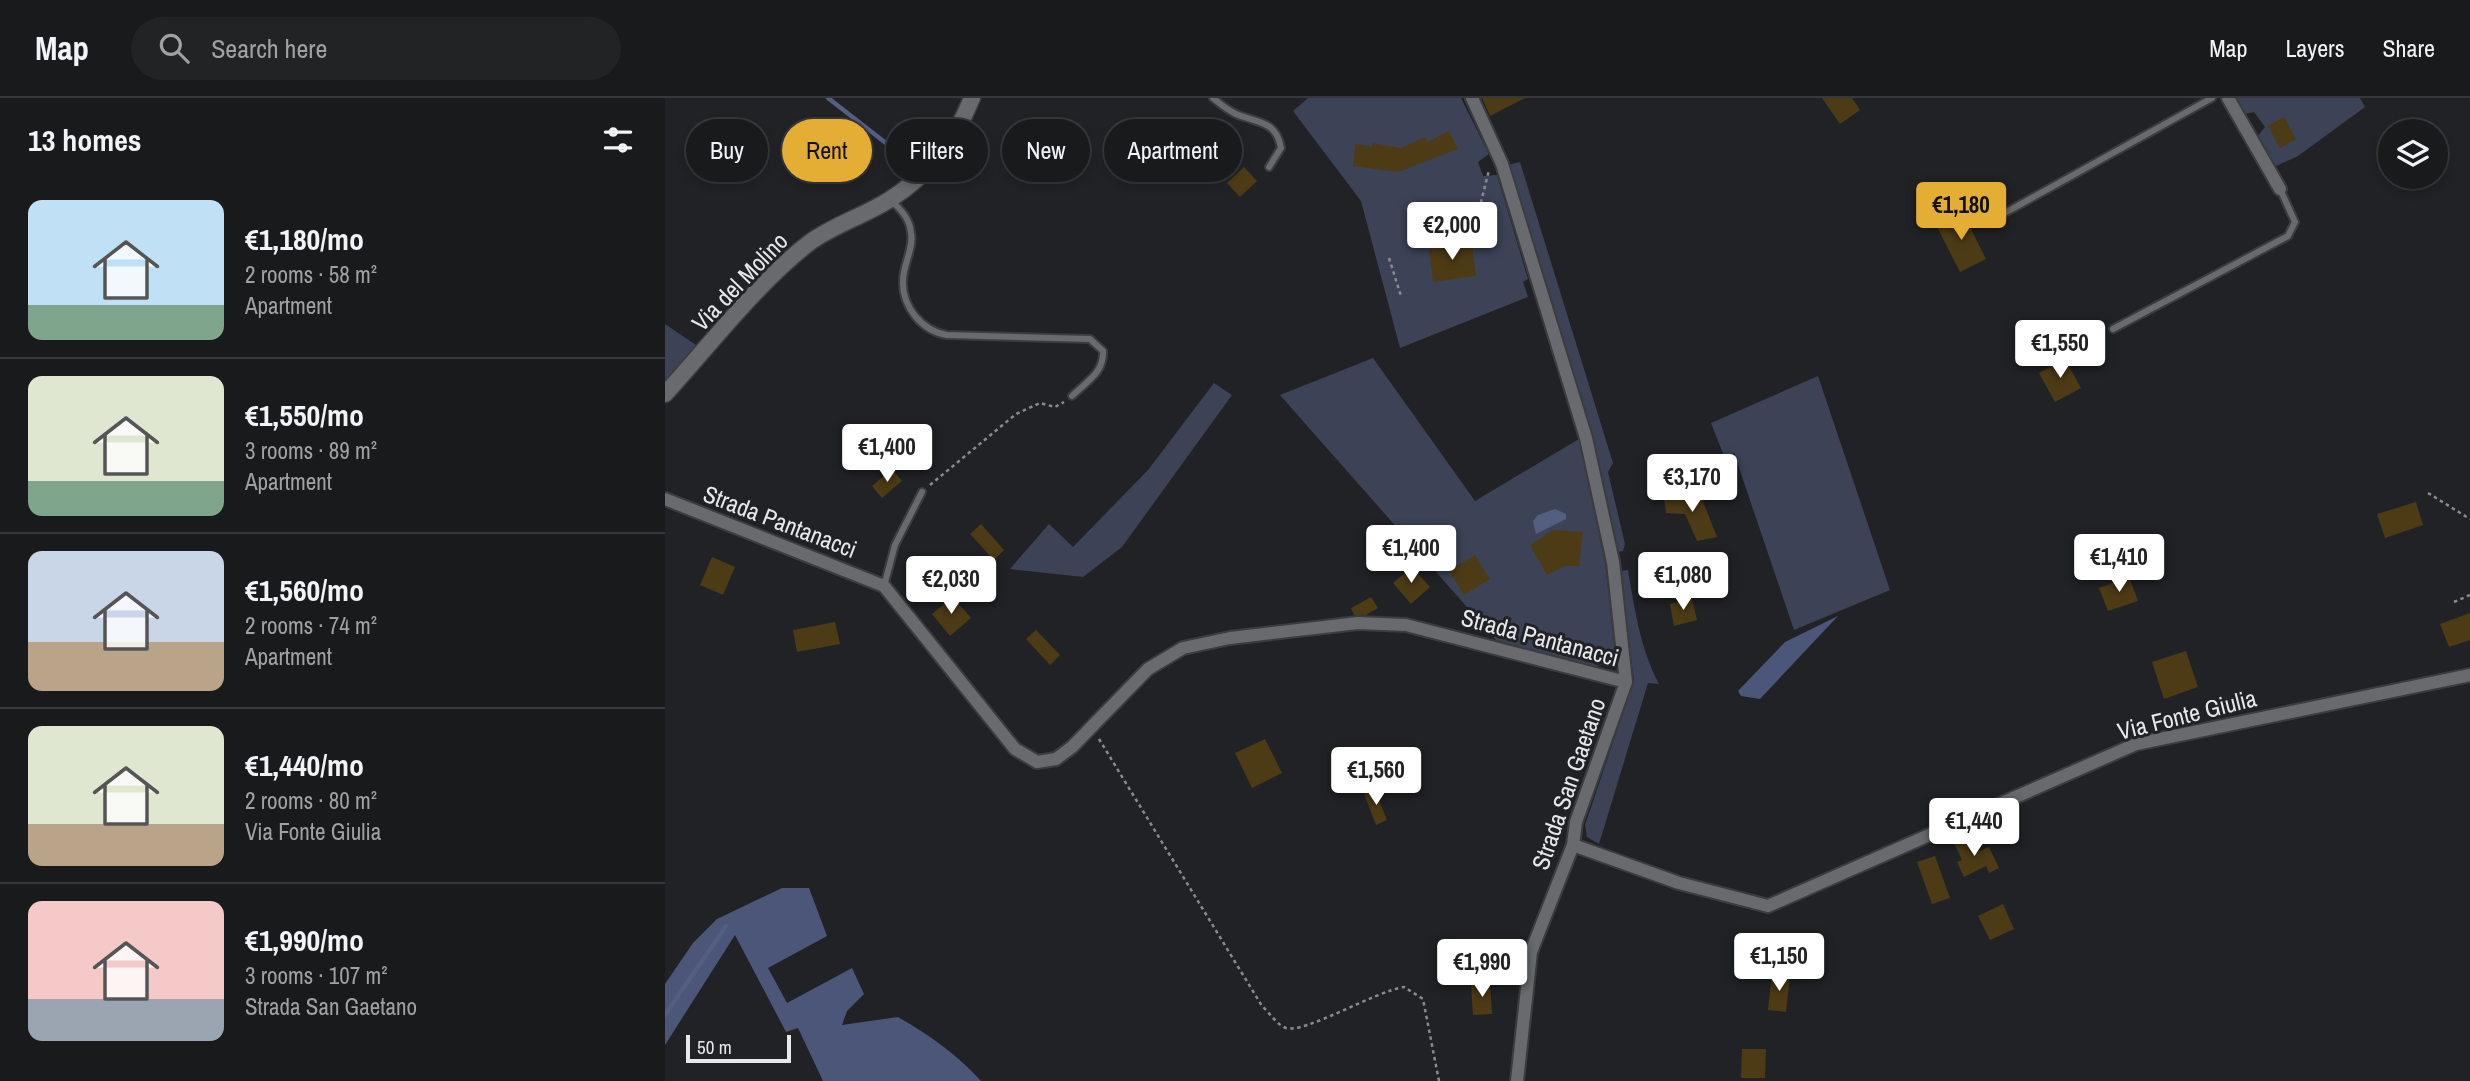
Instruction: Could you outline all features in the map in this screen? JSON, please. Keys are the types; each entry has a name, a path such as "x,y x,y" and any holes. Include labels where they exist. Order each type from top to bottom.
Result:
{"street":[{"name":"Via del Molino","path":"665,394 785,264 811,241 890,199 932,164 953,138 972,98"},
{"name":"Strada San Gaetano","path":"1472,98 1502,164 1586,438 1612,562 1626,682 1576,822 1573,845 1531,952 1517,1081"},
{"path":"2228,98 2280,189"},
{"name":"Strada Pantanacci","path":"665,499 884,586 1015,749 1037,762 1056,759 1092,727 1148,669 1183,648 1230,638 1358,623 1406,625 1626,682"},
{"name":"Via Fonte Giulia","path":"1573,845 1679,883 1768,906 2137,744 2470,675"}],"lane":[{"path":"1213,98 1237,114 1261,120 1274,130 1281,148 1269,167"},
{"path":"2003,214 2212,98"},
{"path":"2113,329 2288,236 2295,222 2280,189"},
{"path":"890,199 903,212 912,233 903,282 906,299 915,316 934,333 947,335 1090,339 1103,351 1103,362 1100,370 1072,396"},
{"path":"884,586 895,545 922,492"}],"path":[{"path":"1471,221 1479,210 1489,166"},
{"path":"1389,258 1401,296"},
{"path":"922,492 1016,414 1040,403 1055,407 1072,396"},
{"path":"2428,492 2470,519"},
{"path":"2454,602 2470,595"},
{"path":"1092,727 1262,1006 1283,1028 1297,1029 1363,1000 1404,987 1423,999 1439,1081"}],"shaded area":[{"path":"1308,98 1461,98 1489,154 1478,162 1483,176 1497,175 1528,279 1523,282 1528,297 1400,348 1361,201 1293,111"},
{"path":"2236,98 2360,98 2365,107 2298,156 2276,166 2258,136 2265,127 2254,112 2245,114"},
{"path":"1520,162 1613,463 1608,472 1625,544 1623,551 1616,552 1594,443 1508,165"},
{"path":"665,324 699,347 686,357 665,383"},
{"path":"1373,358 1475,501 1579,439 1605,562 1616,659 1592,668 1496,640 1280,395"},
{"path":"1818,376 1890,590 1794,630 1734,453 1724,456 1711,423"},
{"path":"1214,383 1232,395 1122,547 1083,577 1010,569 1049,524 1073,547 1148,470"},
{"path":"1555,509 1566,514 1566,519 1536,534 1533,521 1538,515"},
{"path":"1628,570 1643,643 1659,684 1648,683 1599,844 1587,837 1585,825 1634,680 1619,571"},
{"path":"1838,616 1760,699 1741,696 1738,691 1785,642"},
{"path":"782,888 809,888 827,936 768,968 787,1003 852,968 864,994 847,1011 842,1025 898,1017 942,1046 981,1081 823,1081 798,1028 786,1032 735,935 665,1045 665,984 693,943 717,919"}],"building":[{"path":"1482,98 1525,98 1490,116"},
{"path":"1822,98 1852,98 1860,110 1840,124"},
{"path":"2284,117 2296,139 2280,148 2268,126"},
{"path":"1449,131 1458,149 1398,172 1353,166 1355,144 1372,147 1372,143 1401,148 1425,137 1428,142"},
{"path":"1244,167 1257,181 1240,197 1227,183 1242,182"},
{"path":"1962,211 1986,259 1960,272 1936,225"},
{"path":"1453,240 1454,247 1472,244 1476,276 1433,282 1429,249 1439,248 1438,242"},
{"path":"2065,359 2081,388 2055,402 2039,373"},
{"path":"892,469 902,481 882,498 872,486"},
{"path":"1672,493 1702,499 1717,537 1697,541 1685,514 1666,513 1664,499"},
{"path":"2416,502 2423,525 2385,538 2377,514"},
{"path":"981,524 1004,550 994,560 970,534"},
{"path":"1553,530 1583,532 1579,566 1565,566 1547,575 1530,545"},
{"path":"1475,555 1490,579 1464,595 1449,571"},
{"path":"712,557 735,567 723,595 700,585"},
{"path":"1412,567 1430,587 1411,604 1393,583"},
{"path":"2129,577 2138,601 2108,611 2099,588"},
{"path":"953,597 971,618 950,636 932,614"},
{"path":"1371,597 1378,608 1366,615 1354,615 1351,608"},
{"path":"1692,599 1697,620 1674,626 1670,604"},
{"path":"2470,613 2470,640 2449,647 2440,624"},
{"path":"835,622 840,644 797,652 793,630"},
{"path":"1036,630 1060,655 1050,665 1026,639"},
{"path":"2186,651 2198,687 2164,699 2152,662"},
{"path":"1265,739 1282,773 1252,788 1235,753"},
{"path":"1375,790 1387,820 1376,825 1364,794"},
{"path":"1969,836 1977,852 1989,847 1999,868 1989,873 1986,866 1964,877 1957,862 1962,860 1954,843"},
{"path":"1935,856 1950,898 1932,904 1917,862"},
{"path":"2003,904 2014,929 1990,940 1978,916"},
{"path":"1772,973 1790,976 1786,1012 1768,1010"},
{"path":"1490,982 1492,1014 1473,1015 1471,983"},
{"path":"1742,1049 1766,1049 1765,1078 1741,1078"}],"waterway":[{"path":"828,98 886,143"},
{"path":"665,1015 726,926"}]}
